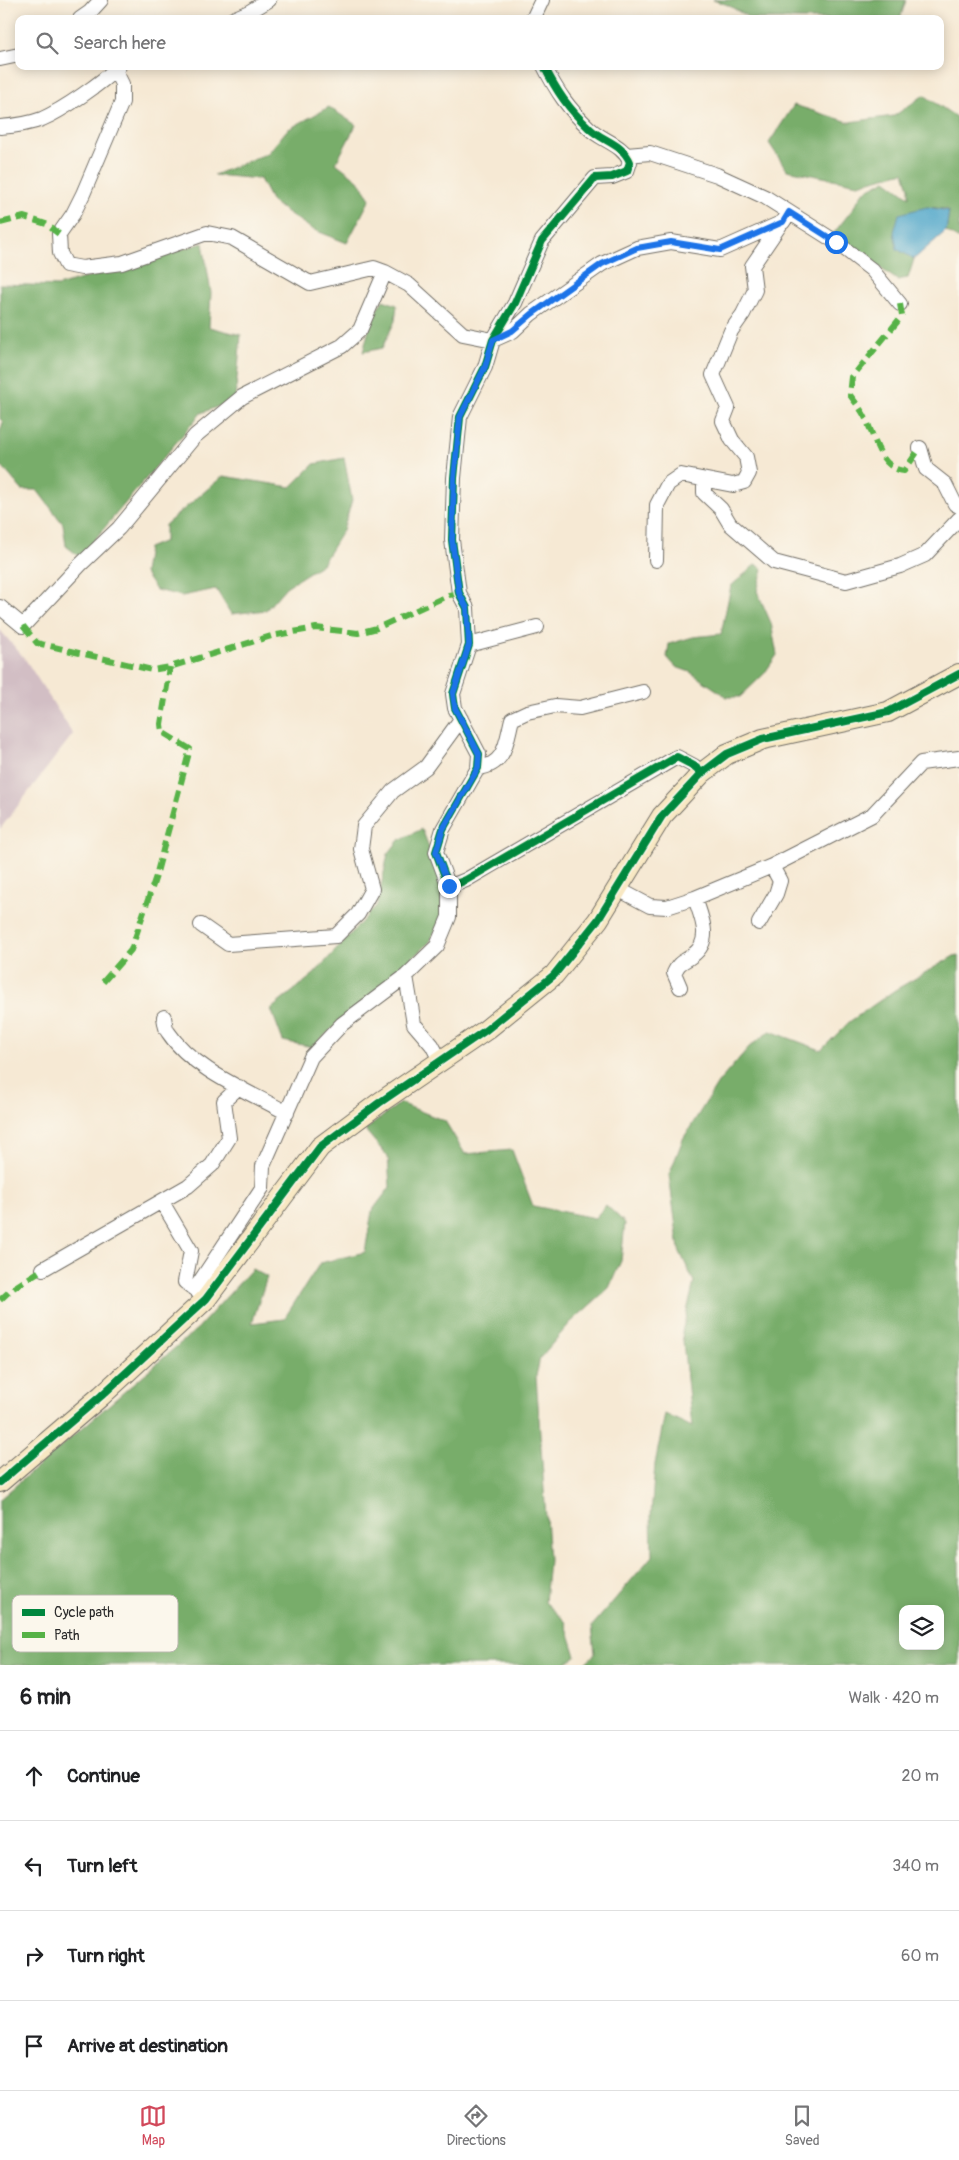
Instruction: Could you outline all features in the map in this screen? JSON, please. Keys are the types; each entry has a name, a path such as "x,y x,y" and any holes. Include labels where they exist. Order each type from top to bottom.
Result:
{"street":[{"path":"86,15 100,0"},
{"path":"242,15 269,0"},
{"path":"534,15 536,0"},
{"path":"535,15 542,0"},
{"path":"0,59 15,56"},
{"path":"0,127 12,126 42,118 71,102 114,70"},
{"path":"118,70 122,84 122,102 83,194 73,214 59,234 60,253 66,265 82,268 122,263 207,233 232,238 310,282 374,268 385,272 409,286 463,334 493,340 512,331 532,314 602,264 637,248 671,242 720,250 786,217"},
{"path":"200,1294 262,1188 263,1166 311,1058 342,1024 406,976 437,946 449,917 449,886 436,852 443,829 478,768 479,754 455,708 453,694 469,645 467,608 459,593 452,540 454,478 460,417 485,367 493,340 515,304 542,241 595,178 612,177 627,171 630,162 627,155 590,130 559,96 546,70"},
{"path":"627,155 650,153 717,176 766,197 786,217 836,242 872,270 900,304"},
{"path":"656,560 657,505 668,484 682,475 704,481 733,485 744,482 749,473 746,456 732,440 723,421 728,408 713,375 731,331 743,314 755,290 752,266 786,217"},
{"path":"0,607 23,626 80,565 119,528 195,436 242,397 342,346 360,330 385,272"},
{"path":"920,448 926,470 945,484 955,504 959,506"},
{"path":"704,481 704,493 721,509 730,524 774,562 846,581 900,566 925,555 959,519"},
{"path":"469,645 537,627"},
{"path":"0,1482 109,1390 200,1294 320,1147 379,1103 486,1030 554,975 598,920 662,816 702,773 727,754 763,739 888,712 959,674"},
{"path":"478,768 489,767 502,756 512,719 527,712 555,706 580,708 643,692"},
{"path":"202,925 228,944 336,936 358,914 372,889 361,849 364,826 393,791 426,767 461,719"},
{"path":"449,886 466,880 676,757 694,766 702,773"},
{"path":"618,889 650,906 667,907 695,898 772,866 872,815 921,763 959,758"},
{"path":"758,923 780,881 772,866"},
{"path":"680,987 674,973 679,962 694,955 702,942 706,930 695,898"},
{"path":"406,976 414,1024 432,1045 441,1062"},
{"path":"164,1017 166,1031 184,1051 220,1078 287,1113"},
{"path":"43,1269 188,1186 212,1165 229,1138 224,1101 239,1087"},
{"path":"162,1202 191,1251 185,1282 200,1294"}],"shaded area":[{"path":"0,630 25,659 73,734 0,829"}],"green space":[{"path":"713,0 906,0 901,15 744,15 728,5"},
{"path":"924,95 956,117 959,131 959,239 946,231 949,211 947,209 927,207 897,249 914,259 908,278 897,280 833,234 852,210 863,192 886,180 909,197 909,188 904,172 858,184 787,170 769,143 794,105 849,122 894,116"},
{"path":"329,107 356,125 336,163 358,180 370,199 347,243 312,229 272,202 260,179 214,175 268,153 287,130"},
{"path":"203,243 211,293 209,327 241,335 235,400 201,413 80,557 66,546 63,524 37,490 22,490 0,464 0,432 3,422 0,419 0,284 58,286"},
{"path":"383,300 397,305 395,321 382,348 363,352 372,318"},
{"path":"344,458 352,500 343,530 322,564 286,587 266,610 231,614 216,589 182,596 156,590 144,573 148,548 165,541 165,525 223,476 291,487 314,464"},
{"path":"756,564 763,569 757,591 771,623 777,655 764,674 740,697 727,697 690,672 676,667 667,657 669,644 693,637 721,634 731,586"},
{"path":"422,829 445,889 441,919 430,942 312,1047 283,1041 271,1009 314,974 377,905 388,854 399,840"},
{"path":"959,955 959,1665 583,1665 595,1654 592,1626 652,1556 651,1515 655,1464 665,1414 692,1427 682,1332 694,1282 679,1250 669,1175 683,1139 718,1083 749,1047 770,1031 821,1050 849,1022 895,990 954,956"},
{"path":"400,1103 445,1121 465,1154 512,1150 533,1206 595,1218 606,1205 625,1223 621,1261 609,1288 570,1323 540,1358 536,1376 549,1560 545,1602 565,1621 576,1656 562,1665 0,1665 0,1499 198,1328 252,1269 267,1277 252,1323 284,1319 320,1263 365,1252 372,1211 390,1187 388,1157 365,1130"}],"water":[{"path":"927,207 949,211 946,231 914,259 897,249 894,232 899,214"}],"marked path":[{"path":"0,223 24,217 46,224 59,234"},
{"path":"900,304 902,316 852,377 850,395 869,425 883,458 889,464 896,469 904,471 920,448"},
{"path":"23,626 37,643 152,670 170,667 271,636 316,628 358,633 377,628 449,595 459,593"},
{"path":"103,982 131,950 156,876 190,749 162,732 161,724 170,667"},
{"path":"0,1300 12,1289 43,1269"}],"cycle path":[{"path":"546,70 558,92 575,114 594,132 622,151 630,162 627,171 612,177 595,178 542,241 515,303 493,340 485,367 460,417 454,478 452,540 459,593 467,608 469,645 453,694 455,708 479,754 478,768 443,829 436,852 449,887 466,880 677,757 694,766 702,773"},
{"path":"0,1482 101,1396 206,1299 320,1147 379,1103 486,1030 554,975 598,920 662,816 702,773 727,754 763,739 888,712 959,674"}],"route":[{"path":"449,886 436,852 443,829 478,768 479,754 455,708 453,694 469,645 467,608 459,593 452,540 454,478 460,417 485,367 493,340 512,331 532,314 602,264 637,248 671,242 720,250 783,222 789,212 836,242"}]}
